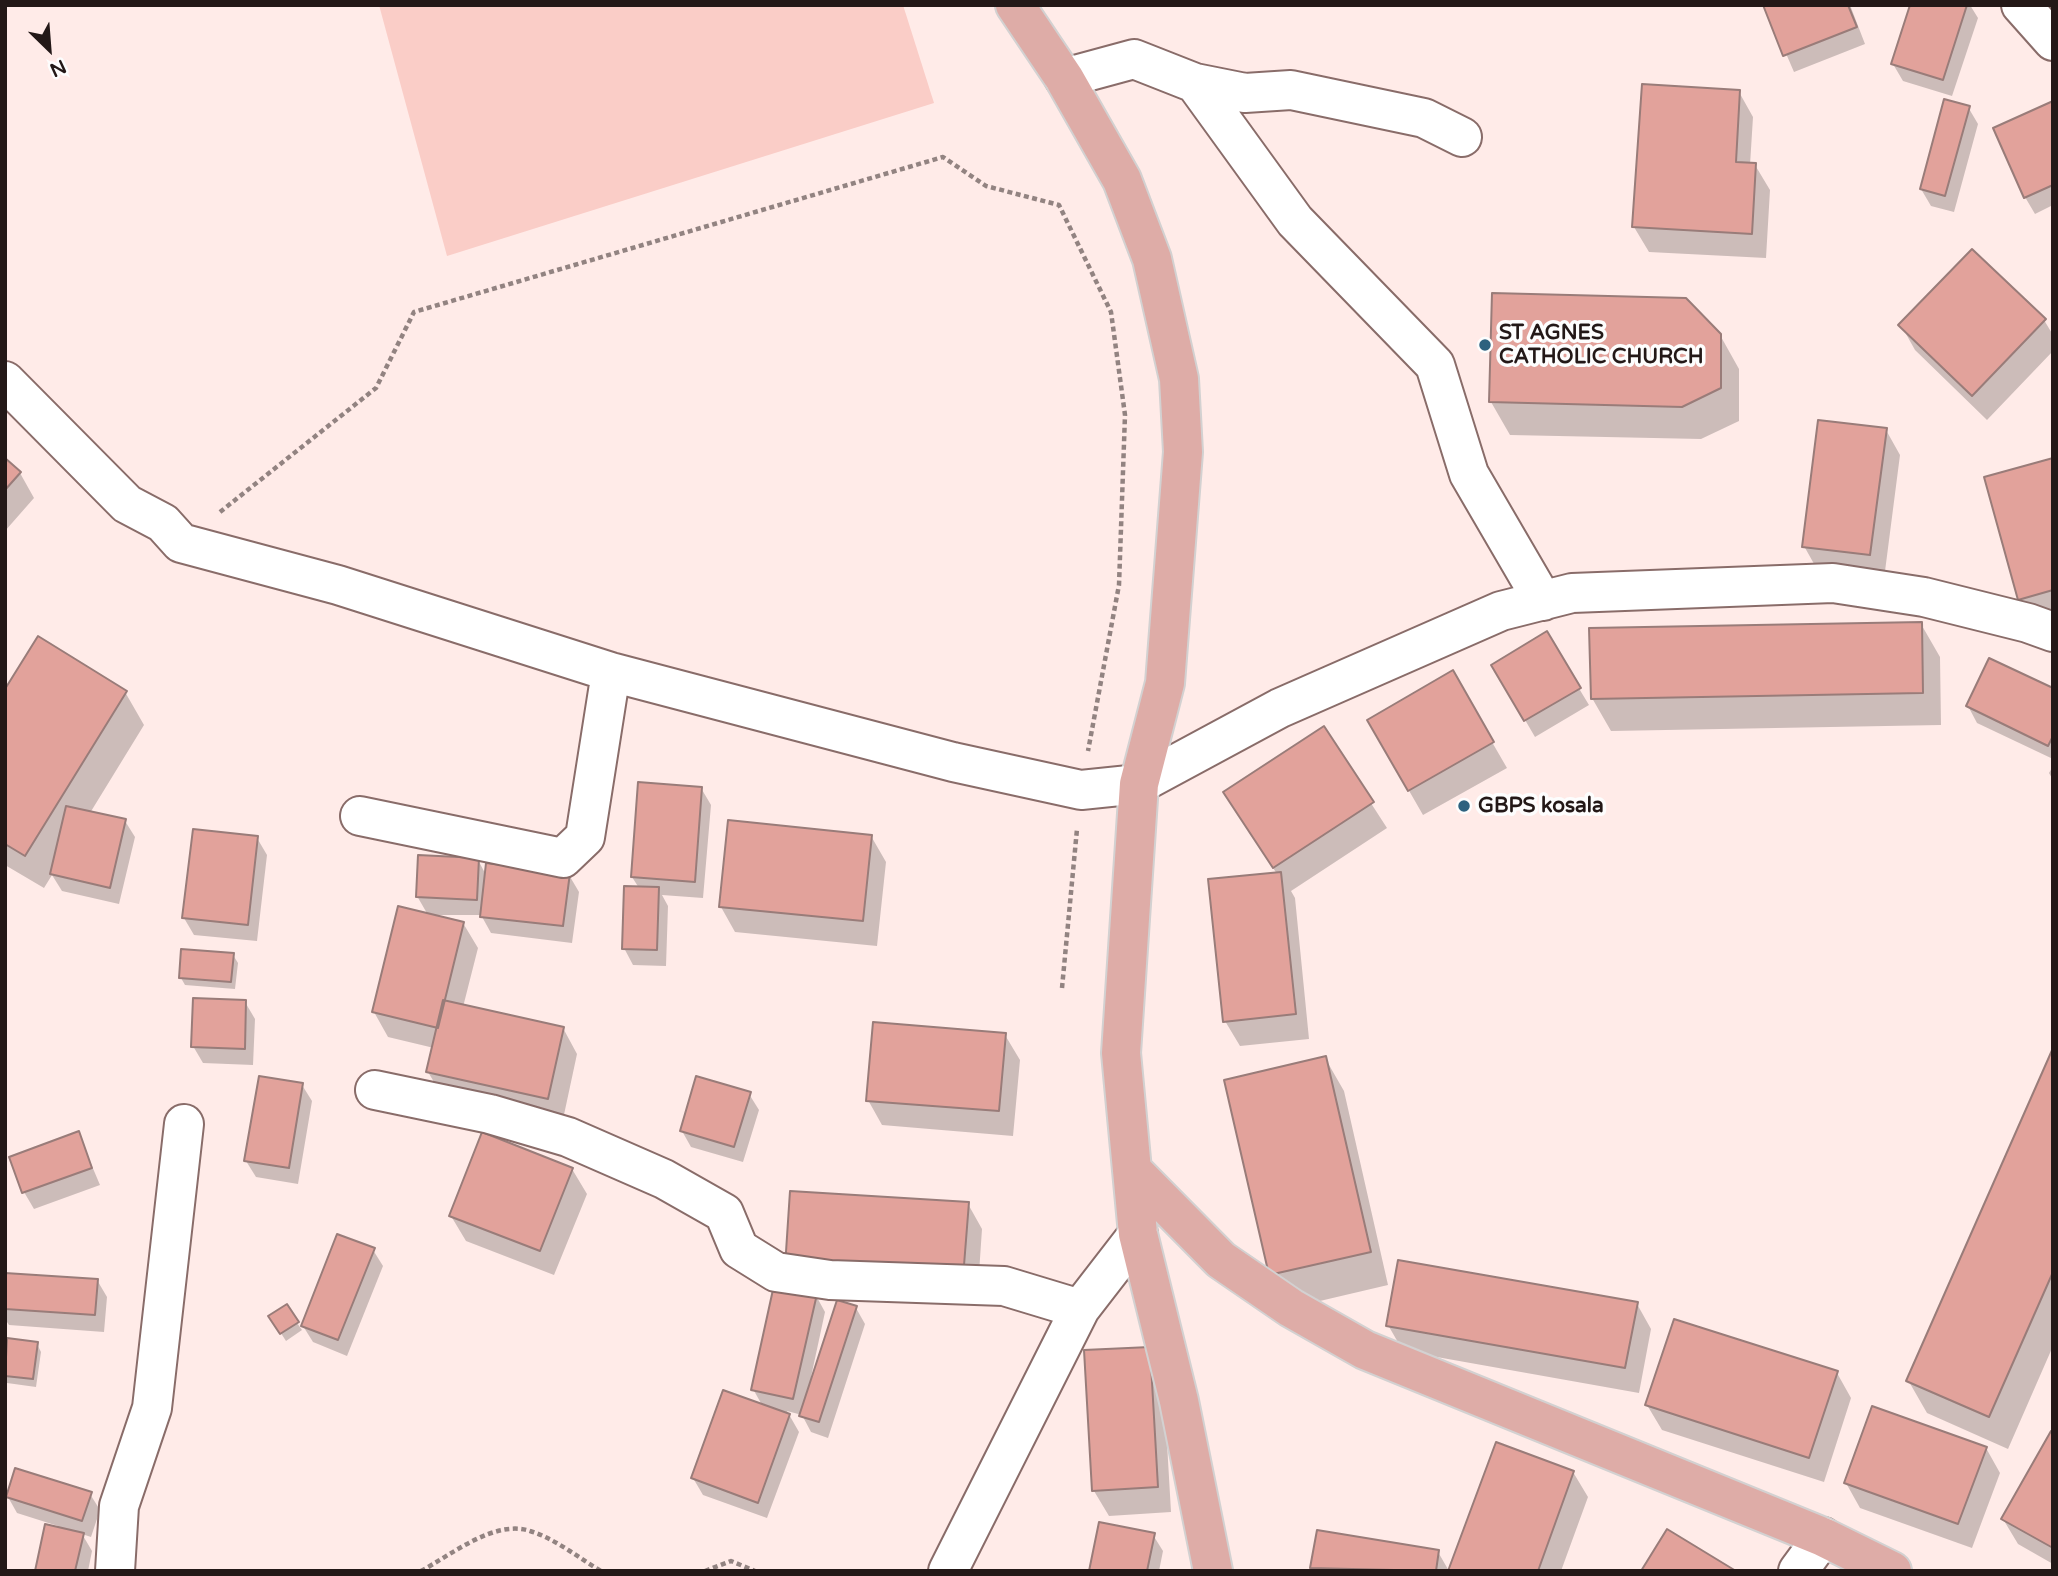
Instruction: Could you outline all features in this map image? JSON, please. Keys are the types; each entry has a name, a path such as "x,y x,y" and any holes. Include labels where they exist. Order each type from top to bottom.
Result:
{"main road":[{"path":"1015,5 1064,78 1122,180 1152,259 1179,379 1183,452 1165,683 1139,784 1121,1053 1138,1234 1179,1401 1213,1571"},
{"path":"1134,1172 1221,1261 1291,1308 1365,1350 1823,1537 1892,1571"}],"street":[{"path":"2021,5 2053,41"},
{"path":"1064,78 1134,59 1195,83 1245,93 1291,90 1424,118 1462,137"},
{"path":"1195,83 1295,221 1435,365 1469,474 1543,601"},
{"path":"5,381 127,504 163,523 181,543 338,585 611,672 953,762 1081,790 1139,784 1280,708 1501,611 1572,593 1833,583 1924,597 2028,623 2053,632"},
{"path":"360,816 563,858 585,837 611,672"},
{"path":"375,1090 490,1114 568,1137 664,1179 724,1213 738,1249 776,1272 830,1280 1004,1286 1080,1308"},
{"path":"115,1571 120,1506 152,1408 184,1124"},
{"path":"948,1571 1080,1308 1138,1234"},
{"path":"1798,1571 1823,1537"}],"path":[{"path":"181,543 376,388 415,312 943,157 986,186 1059,205 1111,312 1125,415 1119,585 1081,790 1063,946 1062,988"},
{"path":"421,1571 492,1533 512,1528 531,1531 601,1571"},
{"path":"705,1571 731,1561 755,1571"}],"shaded area":[{"path":"379,5 903,5 934,103 447,256"}],"building":[{"path":"1763,5 1848,5 1857,27 1783,56"},
{"path":"1910,5 1967,5 1943,80 1891,64"},
{"path":"1642,84 1740,90 1736,162 1756,163 1752,234 1632,227"},
{"path":"1944,99 1970,106 1945,196 1920,189"},
{"path":"2053,101 2053,185 2024,198 1993,128"},
{"path":"1972,249 2046,319 1972,396 1898,325"},
{"path":"1492,293 1686,298 1721,334 1721,388 1682,407 1489,402"},
{"path":"1818,420 1887,428 1870,555 1802,547"},
{"path":"5,458 21,472 5,490"},
{"path":"2053,458 2053,590 2018,600 1984,477"},
{"path":"1922,622 1923,693 1591,699 1589,628"},
{"path":"1547,631 1581,688 1524,721 1491,665"},
{"path":"38,636 127,691 25,856 5,844 5,689"},
{"path":"1989,658 2053,688 2053,736 2048,746 1966,706"},
{"path":"1453,670 1494,742 1408,791 1367,720"},
{"path":"1324,726 1374,802 1273,868 1223,792"},
{"path":"638,782 702,787 695,882 631,877"},
{"path":"66,806 126,819 110,888 50,874"},
{"path":"728,820 872,835 863,921 719,907"},
{"path":"193,829 258,836 248,925 182,918"},
{"path":"418,855 479,858 477,900 416,897"},
{"path":"486,863 570,873 563,926 480,917"},
{"path":"1281,872 1296,1014 1223,1022 1208,879"},
{"path":"624,886 659,887 657,950 622,949"},
{"path":"398,906 464,922 438,1028 372,1012"},
{"path":"181,949 234,953 231,982 179,978"},
{"path":"193,998 246,1000 245,1049 191,1047"},
{"path":"443,1000 564,1027 548,1099 426,1072"},
{"path":"873,1022 1006,1033 999,1111 866,1101"},
{"path":"2053,1048 2053,1272 1989,1417 1906,1381"},
{"path":"1326,1056 1371,1252 1269,1275 1224,1080"},
{"path":"259,1076 303,1083 289,1168 244,1161"},
{"path":"696,1076 751,1092 734,1147 680,1131"},
{"path":"79,1131 92,1168 22,1193 9,1157"},
{"path":"482,1132 573,1168 540,1251 449,1216"},
{"path":"790,1191 969,1202 963,1278 785,1267"},
{"path":"337,1234 375,1248 338,1340 301,1326"},
{"path":"1398,1260 1638,1302 1625,1368 1386,1326"},
{"path":"5,1273 98,1279 95,1315 5,1309"},
{"path":"774,1285 817,1294 793,1399 751,1390"},
{"path":"837,1300 857,1306 819,1422 799,1416"},
{"path":"287,1304 299,1322 280,1334 268,1316"},
{"path":"1674,1319 1838,1371 1809,1458 1645,1405"},
{"path":"7,1338 38,1342 33,1379 5,1376"},
{"path":"1150,1347 1158,1487 1092,1491 1084,1350"},
{"path":"723,1390 790,1414 758,1503 691,1478"},
{"path":"1872,1406 1987,1447 1958,1524 1844,1483"},
{"path":"2051,1431 2053,1432 2053,1548 2001,1519"},
{"path":"1496,1442 1574,1471 1538,1571 1448,1571"},
{"path":"15,1468 92,1492 82,1521 6,1497"},
{"path":"1099,1522 1155,1533 1147,1571 1089,1571"},
{"path":"45,1524 84,1533 75,1571 35,1571"},
{"path":"1667,1529 1736,1571 1641,1571"},
{"path":"1317,1530 1439,1550 1436,1571 1310,1568"}],"place":[{"name":"ST AGNES CATHOLIC CHURCH","path":"1485,345"},
{"name":"GBPS kosala","path":"1464,806"}]}
